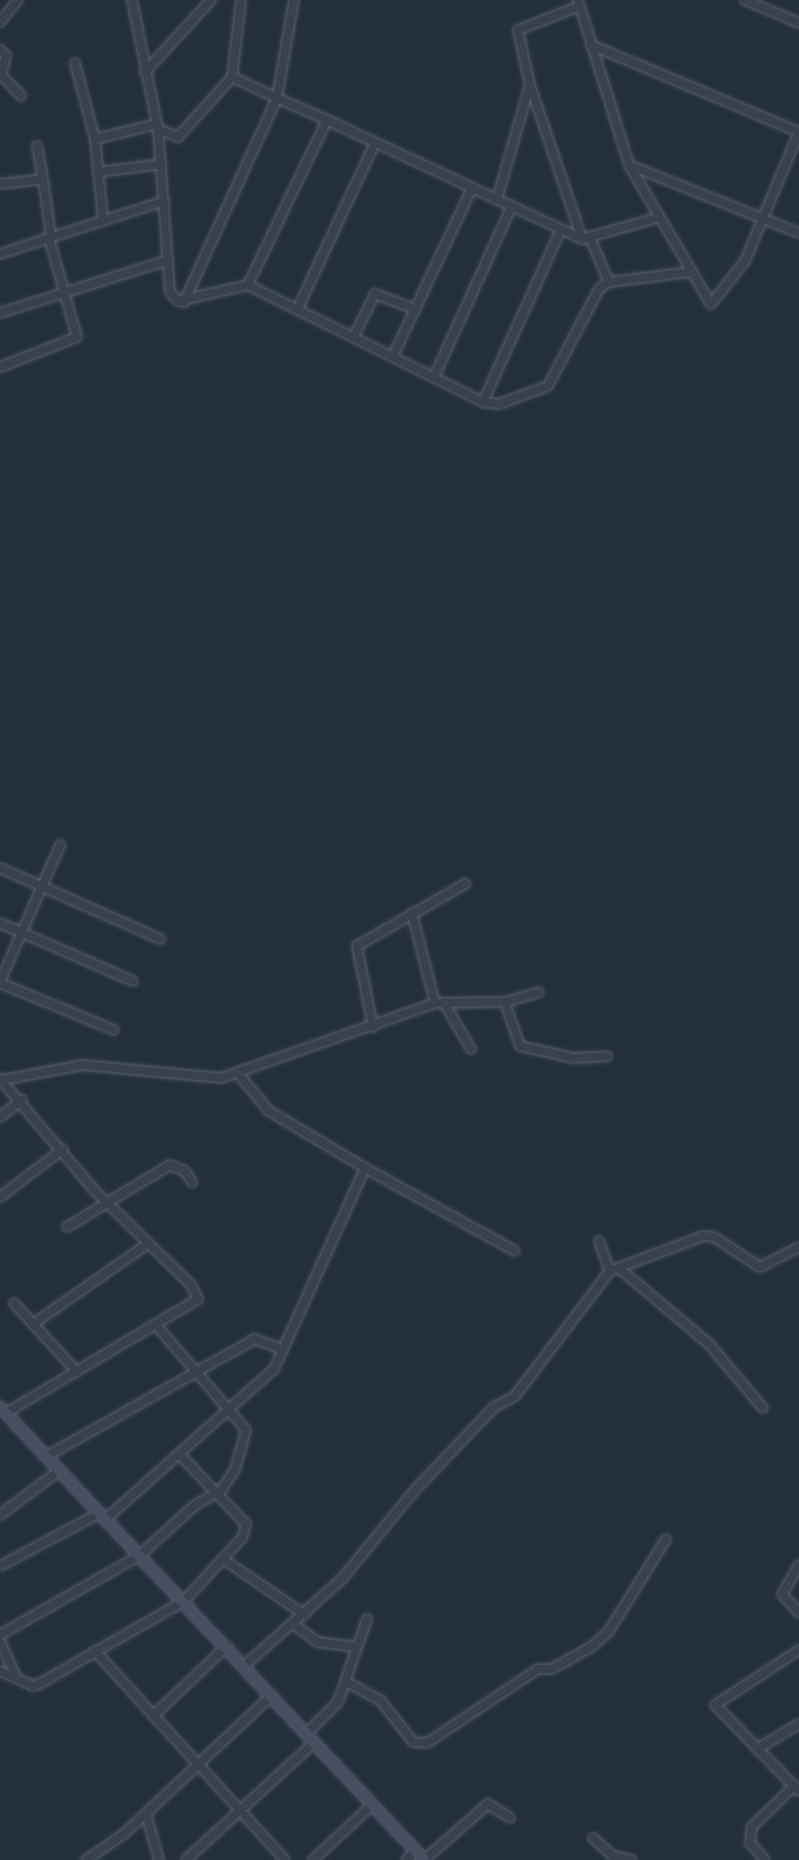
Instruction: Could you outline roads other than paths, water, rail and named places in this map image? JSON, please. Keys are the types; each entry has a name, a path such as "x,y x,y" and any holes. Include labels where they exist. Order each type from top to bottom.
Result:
{"street":[{"path":"0,22 18,0"},
{"path":"132,0 162,164 170,292 184,302"},
{"path":"145,72 211,0"},
{"path":"95,139 157,127 178,137 232,77 241,0"},
{"path":"184,302 277,98 294,0"},
{"path":"745,0 799,23"},
{"path":"591,45 799,132 745,261 714,304 689,272 656,218 629,165 591,45 579,3 518,30 530,85 586,238 609,282"},
{"path":"0,50 6,55 0,75 21,96"},
{"path":"75,63 95,139 103,220"},
{"path":"232,77 561,229 586,238 656,218"},
{"path":"497,199 530,85"},
{"path":"248,285 327,120"},
{"path":"298,308 375,142"},
{"path":"0,368 77,340 50,238 37,146"},
{"path":"98,172 162,164"},
{"path":"629,165 799,233"},
{"path":"0,184 43,179"},
{"path":"393,357 472,188"},
{"path":"0,254 164,201"},
{"path":"434,377 512,206"},
{"path":"483,402 561,229"},
{"path":"0,313 168,260"},
{"path":"184,302 248,285 483,402 499,404 548,386 587,305 609,282 689,272"},
{"path":"354,336 375,294 415,309"},
{"path":"60,844 0,983 114,1030"},
{"path":"0,868 42,884 160,939"},
{"path":"373,1027 357,946 465,884"},
{"path":"412,914 435,1004"},
{"path":"0,923 133,981"},
{"path":"1,1079 82,1065 198,1080 239,1075 435,1004 505,1002 539,992"},
{"path":"505,1002 520,1046 573,1058 607,1056"},
{"path":"444,1003 471,1049"},
{"path":"239,1075 269,1111 365,1168 515,1251"},
{"path":"1,1079 22,1100 106,1200 149,1243 198,1299 157,1326 77,1372 3,1410 245,1665 424,1860 488,1804 510,1818"},
{"path":"0,1117 22,1100"},
{"path":"0,1197 63,1149"},
{"path":"68,1227 106,1200 170,1165 185,1171 192,1182"},
{"path":"2,1565 103,1516 179,1454 274,1369 365,1168"},
{"path":"245,1665 305,1615 375,1544 446,1455 493,1408 515,1396 610,1271 703,1236 714,1237 760,1267 799,1247"},
{"path":"599,1241 610,1271"},
{"path":"33,1324 149,1243"},
{"path":"620,1269 708,1343 763,1408"},
{"path":"14,1303 77,1372"},
{"path":"0,1635 140,1555 214,1492 235,1470 247,1435 230,1408 157,1326"},
{"path":"46,1456 255,1340 283,1350"},
{"path":"0,1671 33,1686 184,1601 223,1559 247,1528 179,1454"},
{"path":"0,1515 60,1470"},
{"path":"347,1682 380,1700 413,1742 427,1743 538,1669 552,1669 594,1645 609,1631 666,1539"},
{"path":"223,1559 305,1615"},
{"path":"799,1565 782,1594 799,1613"},
{"path":"307,1733 338,1702 368,1619"},
{"path":"294,1624 317,1642 357,1647"},
{"path":"0,1641 16,1677"},
{"path":"153,1716 227,1646"},
{"path":"765,1860 750,1843 752,1827 796,1789 757,1749 716,1701 799,1650"},
{"path":"95,1651 285,1860"},
{"path":"90,1859 146,1814 272,1695"},
{"path":"757,1749 799,1724"},
{"path":"186,1860 315,1742"},
{"path":"313,1860 373,1804"},
{"path":"146,1814 159,1860"},
{"path":"593,1838 613,1856 632,1860"},
{"path":"406,1860 416,1850"}]}
